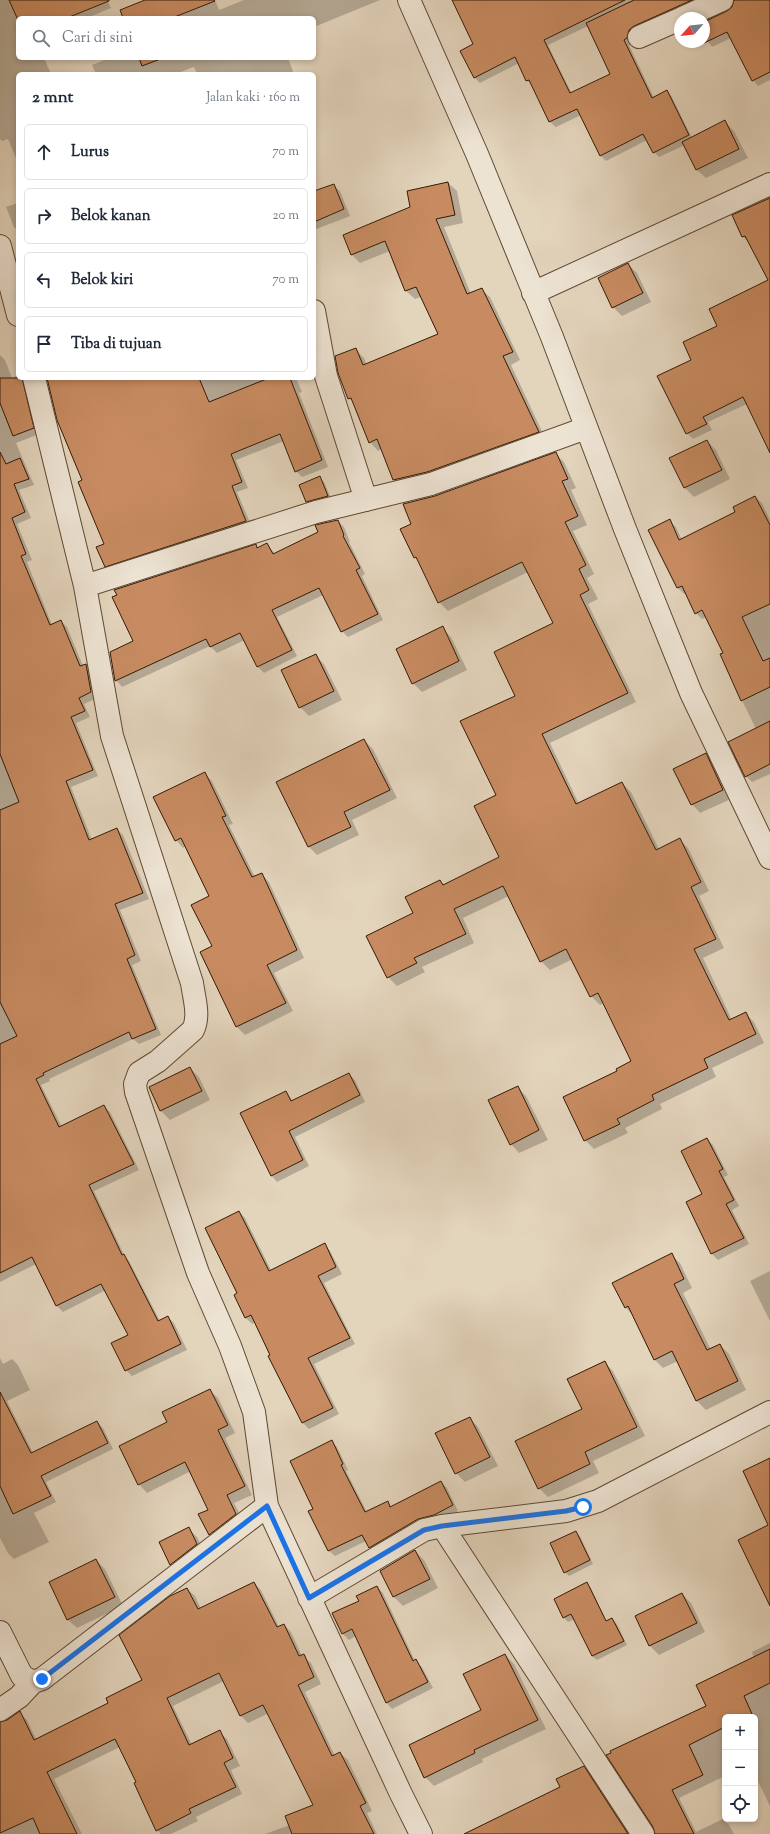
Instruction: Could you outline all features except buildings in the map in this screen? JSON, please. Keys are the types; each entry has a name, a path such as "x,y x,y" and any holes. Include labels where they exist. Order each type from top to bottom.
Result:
{"street":[{"path":"409,0 477,154 691,693 770,858"},
{"path":"695,12 722,0"},
{"path":"639,37 674,21"},
{"path":"533,293 770,184"},
{"path":"0,246 16,307"},
{"path":"316,321 326,376 366,500"},
{"path":"34,380 86,586 112,736 192,983 197,1013 194,1030 158,1061 139,1073 135,1084 136,1092 198,1273 230,1346 254,1412 267,1506 421,1834"},
{"path":"86,586 316,512 431,484 586,428"},
{"path":"309,1598 424,1530 442,1526 566,1511 583,1507 598,1501 770,1412"},
{"path":"0,1710 19,1697 33,1682 42,1679 267,1506"},
{"path":"442,1526 643,1834"},
{"path":"0,1632 22,1676 33,1682"}],"route":[{"path":"42,1679 267,1506 309,1598 417,1534 433,1527 566,1511 583,1507"}]}
